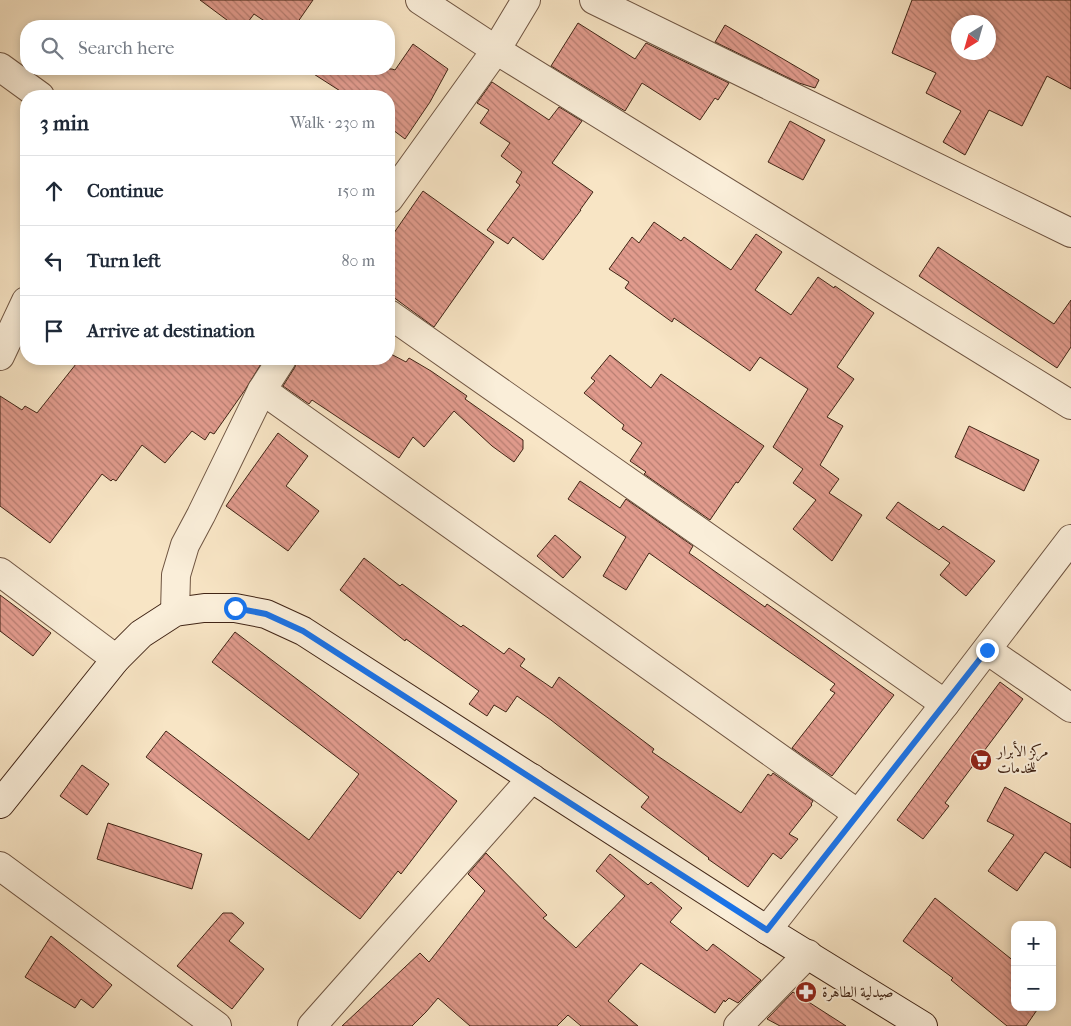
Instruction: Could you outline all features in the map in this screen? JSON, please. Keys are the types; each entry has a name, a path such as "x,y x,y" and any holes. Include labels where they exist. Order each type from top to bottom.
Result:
{"street":[{"path":"420,0 496,50 1071,405"},
{"path":"395,191 496,50 526,0"},
{"path":"594,0 1071,233"},
{"path":"0,67 32,90"},
{"path":"0,356 20,314"},
{"path":"395,318 945,704"},
{"path":"175,612 176,575 185,545 202,515 262,390 278,365"},
{"path":"262,390 858,814"},
{"path":"767,930 987,650 1071,539"},
{"path":"0,572 116,659"},
{"path":"0,804 116,659 141,634 175,612 204,608 235,608 266,614 303,631 767,930 923,1026"},
{"path":"987,650 1071,708"},
{"path":"312,1026 532,778"},
{"path":"0,866 217,1026"},
{"path":"738,1026 808,954"}],"building":[{"path":"200,0 313,0 299,20 263,20 254,14 250,20 227,20"},
{"path":"912,0 1071,0 1071,89 1047,76 1022,126 989,110 965,155 943,142 961,111 926,93 936,73 892,53"},
{"path":"578,23 635,59 646,43 729,83 718,100 715,98 700,120 642,83 625,111 551,66"},
{"path":"725,25 819,80 815,88 799,83 715,42"},
{"path":"413,44 448,69 430,102 405,139 395,132 395,90 339,90 315,75 395,75 395,70"},
{"path":"492,82 549,120 559,107 582,121 552,163 593,192 543,260 513,237 508,244 487,230 520,185 516,182 522,172 501,156 510,143 480,123 489,110 477,103"},
{"path":"790,121 825,140 803,180 768,162"},
{"path":"423,191 494,242 434,327 395,298 395,231"},
{"path":"654,222 681,241 684,237 731,270 756,234 782,252 755,290 791,315 818,277 834,288 835,286 874,313 837,367 854,379 827,417 843,426 820,465 839,479 829,493 862,515 832,561 793,529 816,500 793,483 803,469 773,447 808,389 760,357 750,371 674,318 672,322 625,288 629,282 609,269 632,237 639,243"},
{"path":"938,247 1054,324 1071,300 1071,347 1057,368 919,276"},
{"path":"610,355 651,388 661,374 764,446 710,520 644,474 646,472 630,461 642,443 622,429 624,425 584,393 595,381 591,378"},
{"path":"395,356 406,362 409,358 467,396 465,399 523,440 523,449 514,462 492,446 454,411 424,447 413,437 399,458 312,400 309,404 283,386 296,365 395,365"},
{"path":"75,365 260,365 214,434 210,432 205,440 192,431 165,463 142,445 116,481 113,479 111,481 102,474 50,543 0,506 0,396 22,410 25,406 37,413"},
{"path":"969,426 1039,460 1024,491 955,457"},
{"path":"278,433 308,456 286,486 319,511 288,551 226,506"},
{"path":"580,481 620,508 626,499 693,546 689,553 765,607 767,604 894,695 832,776 792,748 835,693 830,690 835,684 649,553 626,590 603,576 626,537 568,499"},
{"path":"898,502 939,530 943,526 995,561 966,596 940,575 950,563 886,518"},
{"path":"555,535 581,557 563,578 537,556"},
{"path":"364,558 400,586 402,584 461,627 463,625 504,654 509,648 525,659 520,666 552,688 559,677 654,749 652,752 741,813 768,774 771,776 773,773 813,801 812,805 789,834 798,839 781,859 773,853 748,887 708,859 641,807 649,797 551,720 517,696 506,712 494,705 487,716 469,704 479,691 406,639 405,641 340,590"},
{"path":"0,595 51,633 33,656 0,631"},
{"path":"235,632 457,801 401,874 398,871 360,919 146,757 166,731 309,840 359,774 212,662"},
{"path":"1000,682 1023,699 945,803 949,806 923,839 897,820"},
{"path":"82,765 109,784 87,815 60,796"},
{"path":"1005,787 1071,824 1071,868 1045,852 1017,891 988,871 1014,835 987,821"},
{"path":"108,823 202,854 192,889 97,859"},
{"path":"486,853 547,915 543,918 576,948 625,896 596,871 610,854 648,885 651,882 682,908 670,922 707,951 713,944 761,980 738,1003 729,998 725,1002 724,1000 715,1013 641,963 608,1001 638,1026 581,1026 568,1015 557,1026 470,1026 438,998 412,1026 342,1026 420,953 429,962 485,891 468,874"},
{"path":"935,898 1011,959 1011,1011 1036,1011 1026,1026 1007,1026 951,980 953,978 903,941"},
{"path":"223,913 232,913 244,923 229,941 264,969 232,1009 177,966"},
{"path":"51,936 112,985 93,1008 81,999 75,1008 25,977"},
{"path":"793,992 846,1026 780,1026 767,1019"}],"place":[{"name":"مركز الأبرار للخدمات","path":"981,760"},
{"name":"صيدلية الطاهرة","path":"806,992"}],"route":[{"path":"235,608 266,614 303,631 767,930 987,650"}]}
